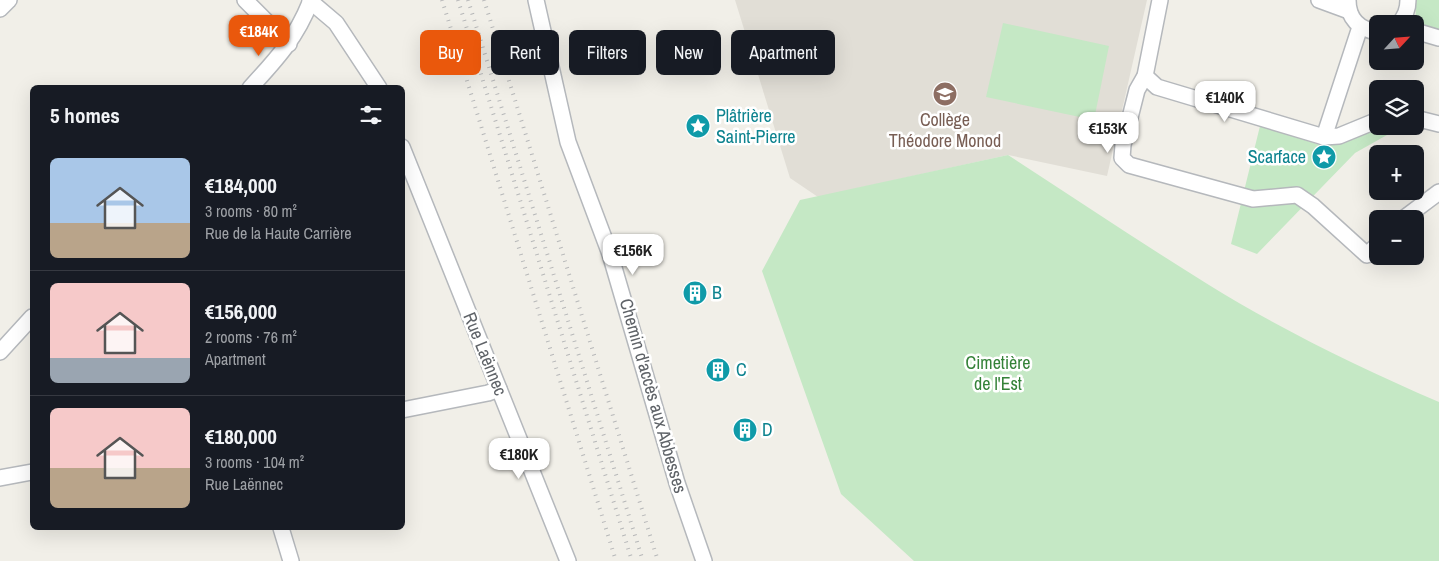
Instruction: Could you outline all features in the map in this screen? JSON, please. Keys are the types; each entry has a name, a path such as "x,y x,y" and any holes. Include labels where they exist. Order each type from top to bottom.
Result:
{"street":[{"path":"0,9 9,0"},
{"path":"245,0 289,44"},
{"path":"253,85 289,44 304,18 310,0 336,23 377,85"},
{"name":"Chemin d'accès aux Abbesses","path":"536,0 568,142 610,254 677,483 704,561"},
{"path":"1160,0 1145,76 1137,90 1123,145 1122,158 1130,165 1253,199 1297,195 1313,206 1367,255 1369,253"},
{"path":"1319,0 1348,6 1353,20 1360,27 1369,32"},
{"path":"1405,15 1408,0"},
{"path":"1324,138 1360,27"},
{"path":"1424,34 1439,38"},
{"path":"1145,76 1157,87 1324,138 1339,136 1369,124"},
{"path":"1424,120 1439,124"},
{"name":"Rue Laënnec","path":"405,154 568,561"},
{"path":"1414,210 1439,192"},
{"path":"0,352 30,319"},
{"path":"405,409 488,393 499,389"},
{"path":"0,478 30,472"},
{"path":"282,530 292,561"}],"shaded area":[{"name":"Collège Théodore Monod","path":"735,0 1147,0 1107,176 1008,155 818,197 790,178 758,75 835,75 835,30 744,30"}],"green space":[{"path":"1413,0 1439,0 1439,37 1424,33 1424,15 1416,15 1416,4"},
{"path":"1003,23 1109,46 1094,120 986,97"},
{"path":"1260,126 1324,146 1338,144 1369,132 1369,135 1387,135 1355,153 1257,254 1231,244"},
{"name":"Cimetière de l'Est","path":"1008,155 1237,302 1322,348 1439,402 1439,561 914,561 841,494 762,271 800,200"}],"railway":[{"path":"442,0 616,561"},
{"path":"458,0 632,561"},
{"path":"468,0 643,561"},
{"path":"484,0 658,561"}],"place":[{"name":"Collège Théodore Monod","path":"945,94"},
{"name":"Plâtrière Saint-Pierre","path":"698,126"},
{"name":"Scarface","path":"1324,157"},
{"name":"B","path":"695,293"},
{"name":"C","path":"718,370"},
{"name":"D","path":"745,430"}]}
